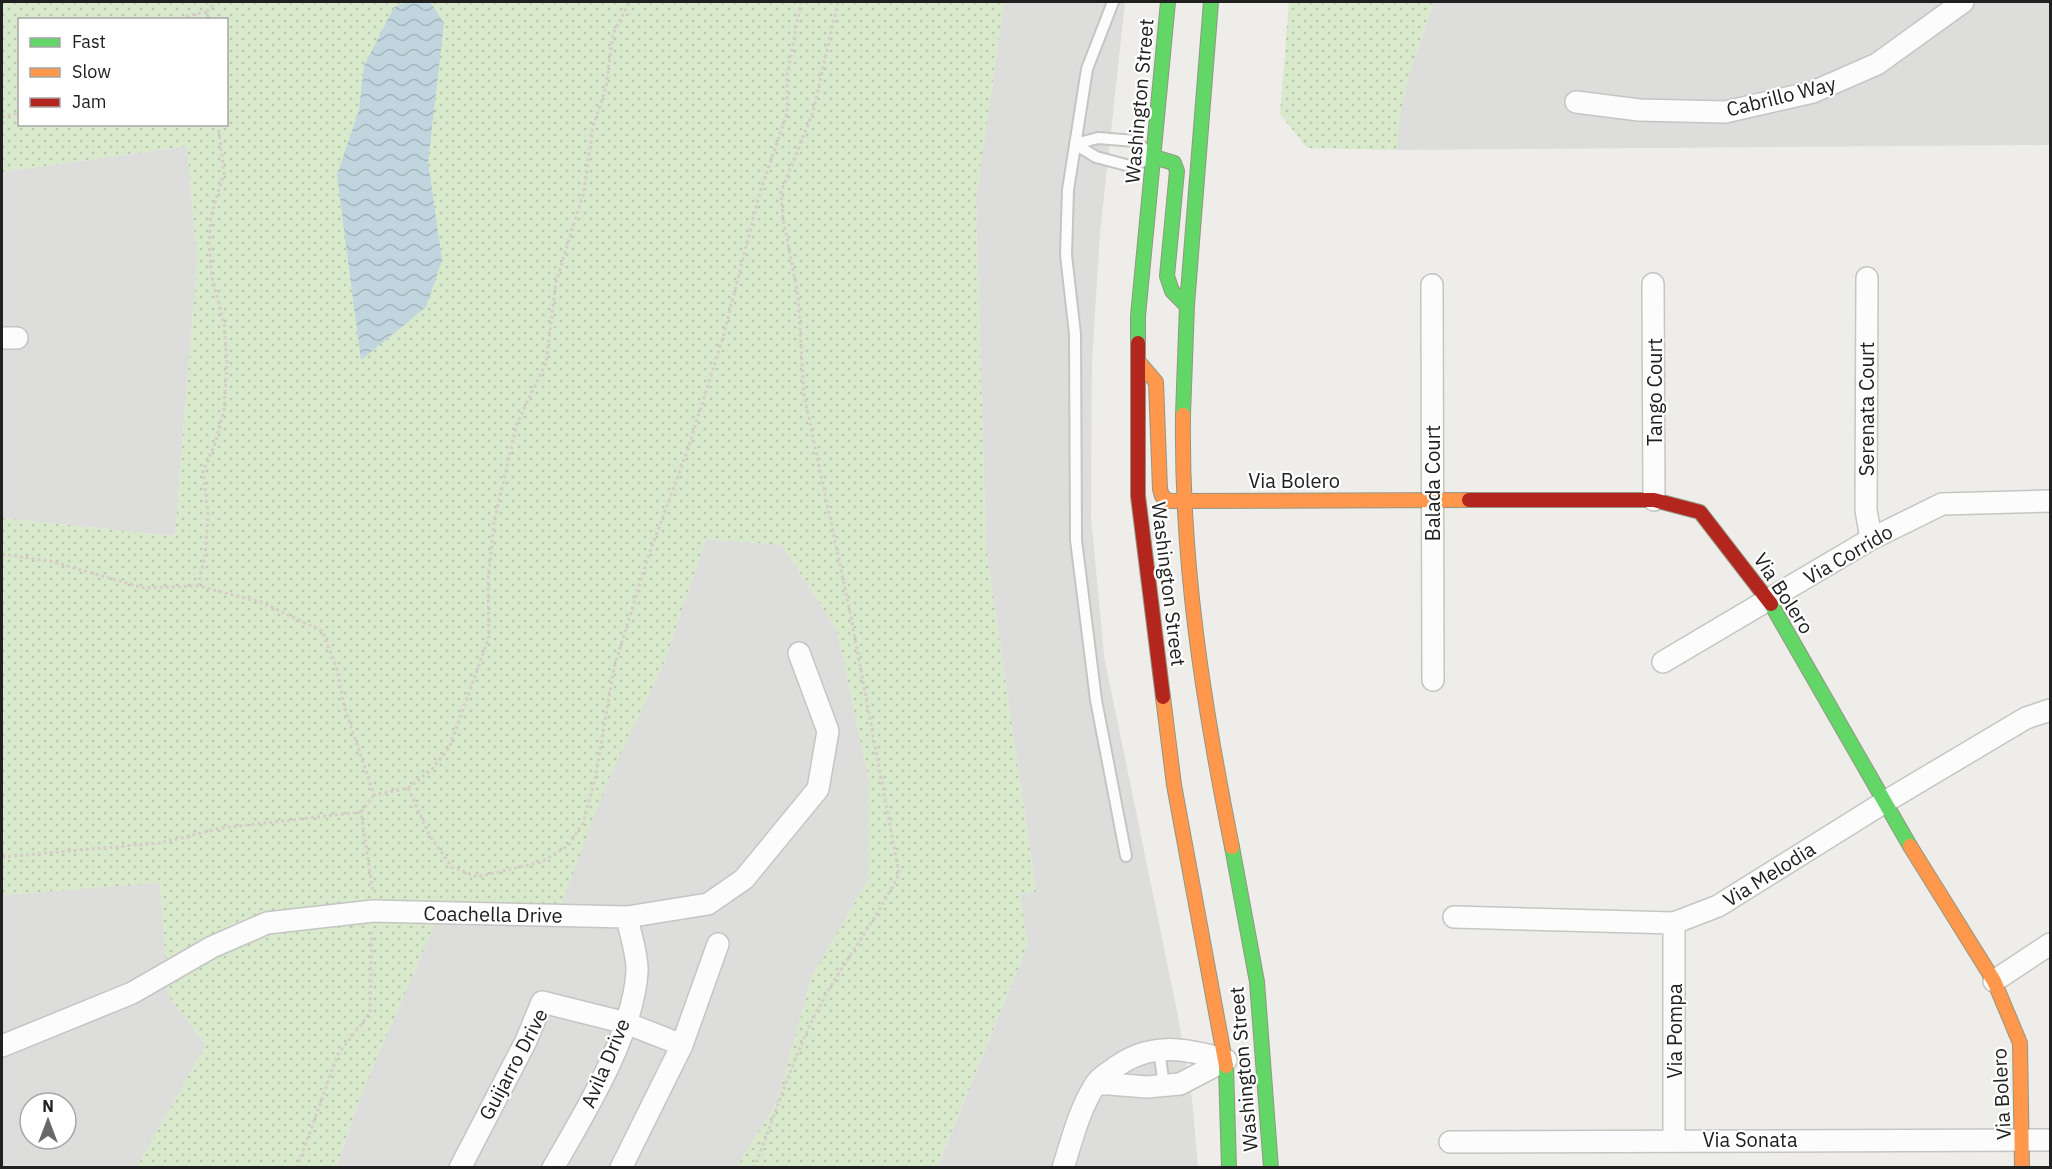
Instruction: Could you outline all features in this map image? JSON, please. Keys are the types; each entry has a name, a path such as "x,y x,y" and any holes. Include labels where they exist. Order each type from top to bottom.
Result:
{"main road":[{"name":"Washington Street","path":"1168,2 1138,316 1137,496 1171,762 1226,1060 1229,1167"},
{"name":"Washington Street","path":"1211,2 1187,306 1183,502 1191,607 1217,780 1253,959 1271,1167"},
{"path":"1154,156 1174,163 1177,171 1167,276 1172,291 1187,306"},
{"path":"1138,361 1156,382 1162,496 1169,501 1183,502"},
{"name":"Via Bolero","path":"1183,502 1654,500 1701,512 1769,600 1883,802 1994,981 2020,1043 2022,1167"}],"street":[{"name":"Cabrillo Way","path":"1576,102 1639,110 1725,112 1813,92 1877,64 1963,2"},
{"name":"Serenata Court","path":"1867,278 1866,510 1871,539"},
{"name":"Tango Court","path":"1653,284 1654,500"},
{"name":"Balada Court","path":"1432,285 1433,680"},
{"name":"Via Corrido","path":"1663,662 1871,539 1942,504 2050,501"},
{"name":"Coachella Drive","path":"2,1046 132,993 212,947 267,922 373,911 627,917 708,904 744,879 818,789 828,730 799,653"},
{"name":"Via Melodia","path":"1454,917 1674,922 1718,906 1883,802 2026,718 2050,710"},
{"name":"Avila Drive","path":"553,1167 599,1087 626,1023 637,971 627,917"},
{"name":"Via Pompa","path":"1674,922 1674,1139"},
{"path":"621,1167 682,1045 718,944"},
{"path":"1994,981 2050,944"},
{"name":"Guijarro Drive","path":"460,1167 526,1041 542,1002 626,1023"},
{"path":"626,1023 682,1045"},
{"path":"1062,1167 1083,1110 1096,1083 1123,1062 1140,1053 1189,1049 1226,1060"},
{"path":"1096,1083 1147,1087 1180,1084 1226,1060"},
{"name":"Via Sonata","path":"1450,1142 1674,1139 2050,1140"}],"lane":[{"path":"1113,2 1087,69 1068,190 1066,255 1075,334 1076,540 1096,700 1126,856"},
{"path":"1098,138 1135,141 1154,156 1130,166 1096,157 1075,144 1098,138"},
{"path":"1159,1051 1164,1085"}],"path":[{"path":"184,18 207,12 215,2"},
{"path":"361,812 374,795 408,788 432,769 449,748 489,637 488,581 494,522 517,423 546,363 556,282 584,191 593,126 606,88 613,34 629,2"},
{"path":"408,788 430,836 452,867 477,877 542,862 568,846 583,823 595,779 614,668 649,554 687,452 723,337 760,192 787,114 787,76 801,2"},
{"path":"754,1167 809,1027 835,977 881,910 899,874 850,612 804,395 798,295 783,218 781,192 813,112 838,2"},
{"path":"207,12 208,18"},
{"path":"2,117 18,113"},
{"path":"198,586 205,556 208,513 203,471 215,444 224,410 227,363 224,324 212,277 209,245 211,215 224,173 218,126"},
{"path":"2,554 50,561 144,588 198,586 261,602 322,631 338,669 344,706 374,795"}],"shaded area":[{"path":"1004,2 1125,2 1100,233 1092,362 1091,516 1104,656 1177,1011 1192,1099 1198,1167 937,1168 1028,944 1020,894 1036,891 986,547 976,200"},
{"path":"1434,2 2050,2 2050,145 1398,150 1398,119 1410,71"},
{"path":"187,146 197,260 175,536 2,518 2,172"},
{"path":"706,539 782,545 837,630 868,776 868,880 812,976 777,1102 737,1167 336,1168 361,1095 440,912 609,778 663,665"},
{"path":"160,882 168,994 206,1045 137,1167 2,1168 2,895"}],"green space":[{"path":"2,2 1004,2 976,200 986,547 1036,892 1020,894 1028,944 937,1167 737,1167 777,1102 812,976 868,880 868,776 837,630 782,545 706,539 663,665 609,778 557,916 440,912 361,1095 336,1167 137,1167 206,1045 168,995 160,883 2,895 2,518 175,536 197,260 187,146 2,172"},
{"path":"1289,2 1434,2 1405,93 1398,150 1307,148 1280,114"}],"water":[{"path":"408,2 430,2 444,23 428,162 442,260 426,307 361,360 337,175 359,110 364,66 394,7"}],"traffic: fast":[{"path":"1138,343 1138,316 1168,2"},
{"path":"1183,415 1187,305 1211,2"},
{"path":"1154,157 1174,163 1177,171 1167,276 1172,291 1187,306"},
{"path":"1771,604 1910,846"},
{"path":"1232,847 1257,982 1271,1168"},
{"path":"1226,1066 1229,1168"}],"traffic: slow":[{"path":"1138,361 1156,382 1160,489 1162,496 1169,501 1469,500"},
{"path":"1183,415 1186,525 1196,632 1203,686 1232,847"},
{"path":"1163,697 1174,785 1226,1066"},
{"path":"1910,846 1994,981 2020,1043 2022,1168"}],"traffic: jam":[{"path":"1138,343 1138,496 1163,697"},
{"path":"1469,500 1654,500 1700,512 1771,604"}]}
